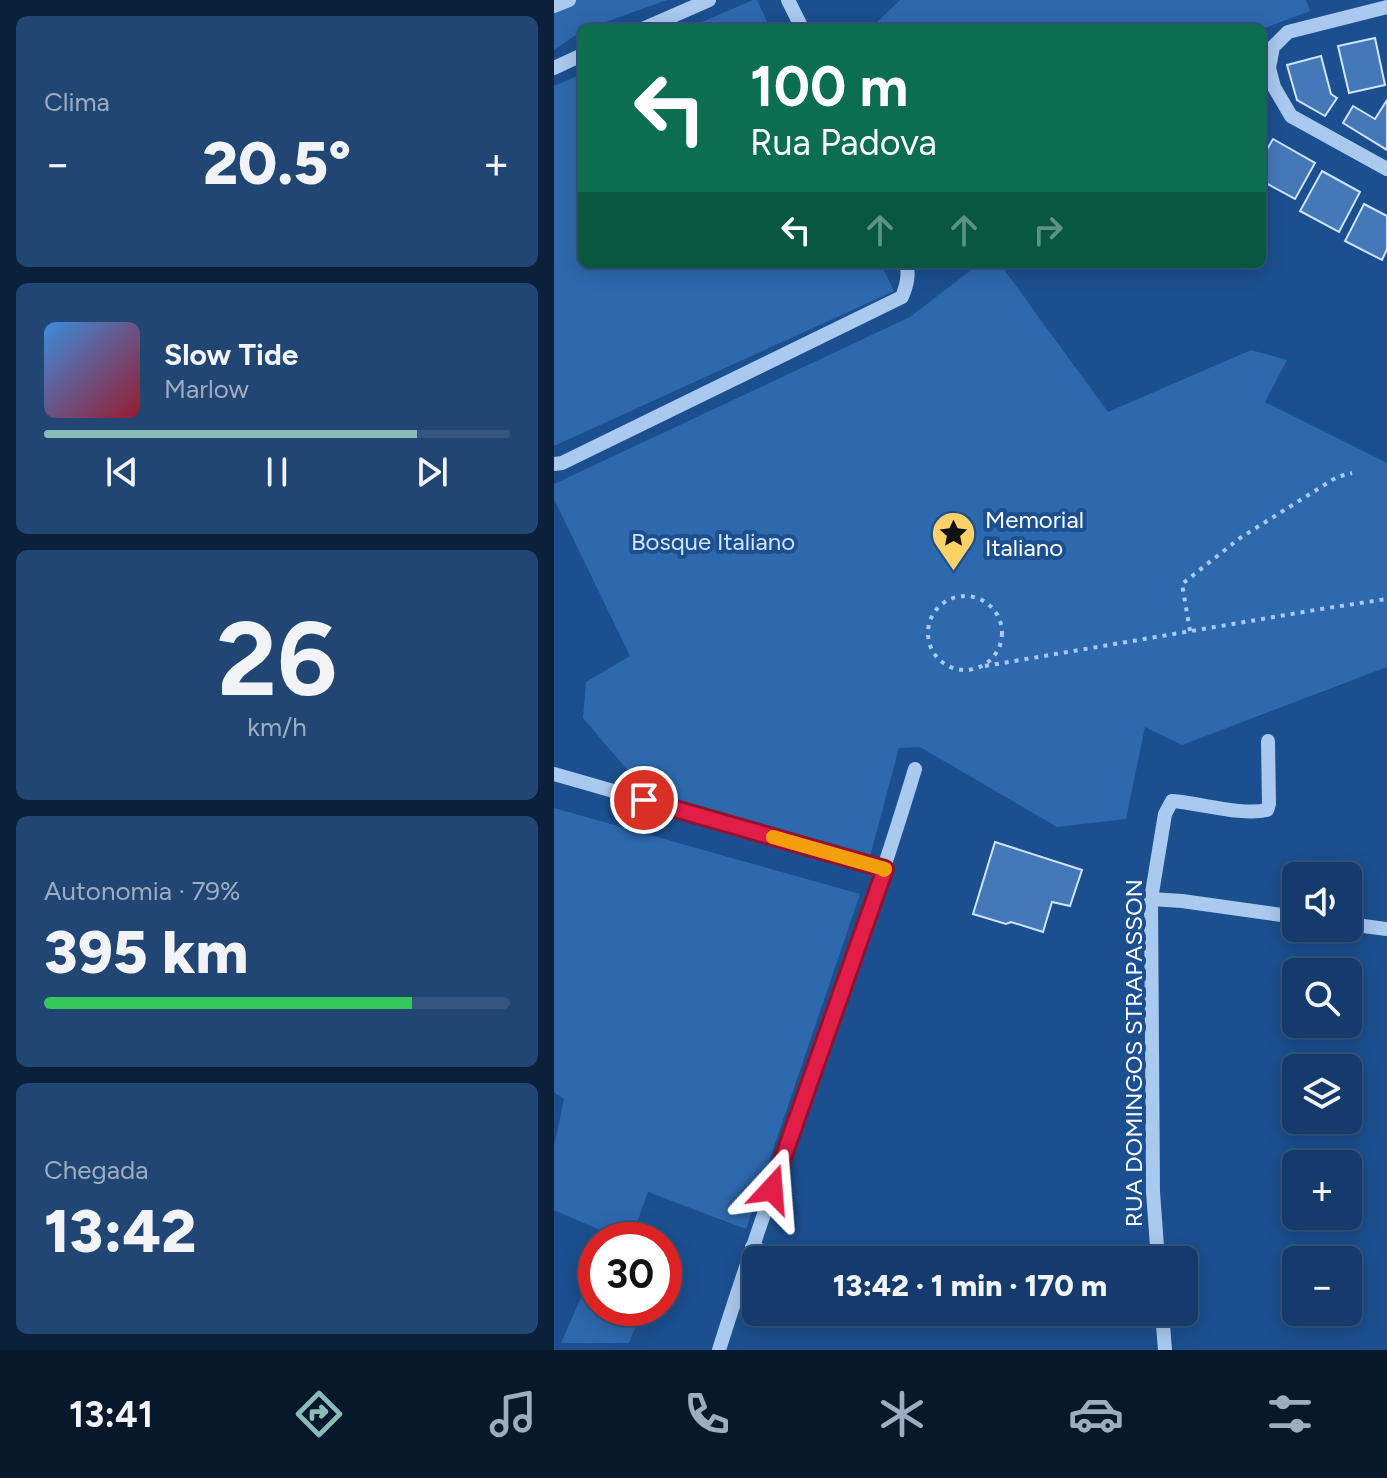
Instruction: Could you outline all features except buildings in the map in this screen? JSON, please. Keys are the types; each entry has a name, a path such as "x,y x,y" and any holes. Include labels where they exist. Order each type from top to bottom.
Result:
{"street":[{"path":"554,6 569,0"},
{"path":"654,24 709,0"},
{"path":"788,0 800,24"},
{"path":"1387,7 1288,32 1273,47 1269,68 1274,87 1291,116 1387,169"},
{"path":"554,68 578,57"},
{"path":"554,464 562,463 902,297 908,268"},
{"name":"RUA DOMINGOS STRAPASSON","path":"1157,1246 1153,1192 1151,899 1165,814 1172,801 1256,813 1267,810 1268,741"},
{"path":"752,1246 885,869 915,769"},
{"path":"554,774 885,869"},
{"path":"1151,899 1282,915"},
{"path":"1362,926 1387,929"},
{"path":"719,1350 742,1278"},
{"path":"1163,1326 1165,1350"}],"path":[{"path":"1190,631 1182,584 1240,538 1337,477 1352,473"},
{"path":"985,666 1002,644 1000,617 992,606 980,599 967,595 953,597 933,613 928,625 928,637 938,659 948,667 960,670 972,670 1387,599"}],"green space":[{"path":"554,0 667,0 600,24 578,24 578,34 554,50"},
{"path":"757,0 768,24 697,24"},
{"path":"900,0 1306,0 1310,11 1266,28 1266,24 875,24"},
{"path":"578,76 578,268 883,268 894,291 554,446 554,86"},
{"name":"Bosque Italiano","path":"974,268 1003,268 1108,412 1251,350 1287,360 1265,402 1387,463 1387,667 1182,745 1145,727 1126,819 1057,827 920,747 899,748 869,860 658,806 583,718 586,682 630,656 554,499 554,484 910,317"},
{"path":"554,808 860,894 746,1229 648,1192 637,1222 582,1222 554,1210 554,1146 564,1099 554,1092"},
{"path":"578,1305 578,1326 636,1326 629,1343 561,1343"}],"slow traffic":[{"path":"773,837 884,870"}],"place":[{"name":"Memorial Italiano","path":"954,573"}],"route":[{"path":"644,800 885,869 772,1189"}]}
